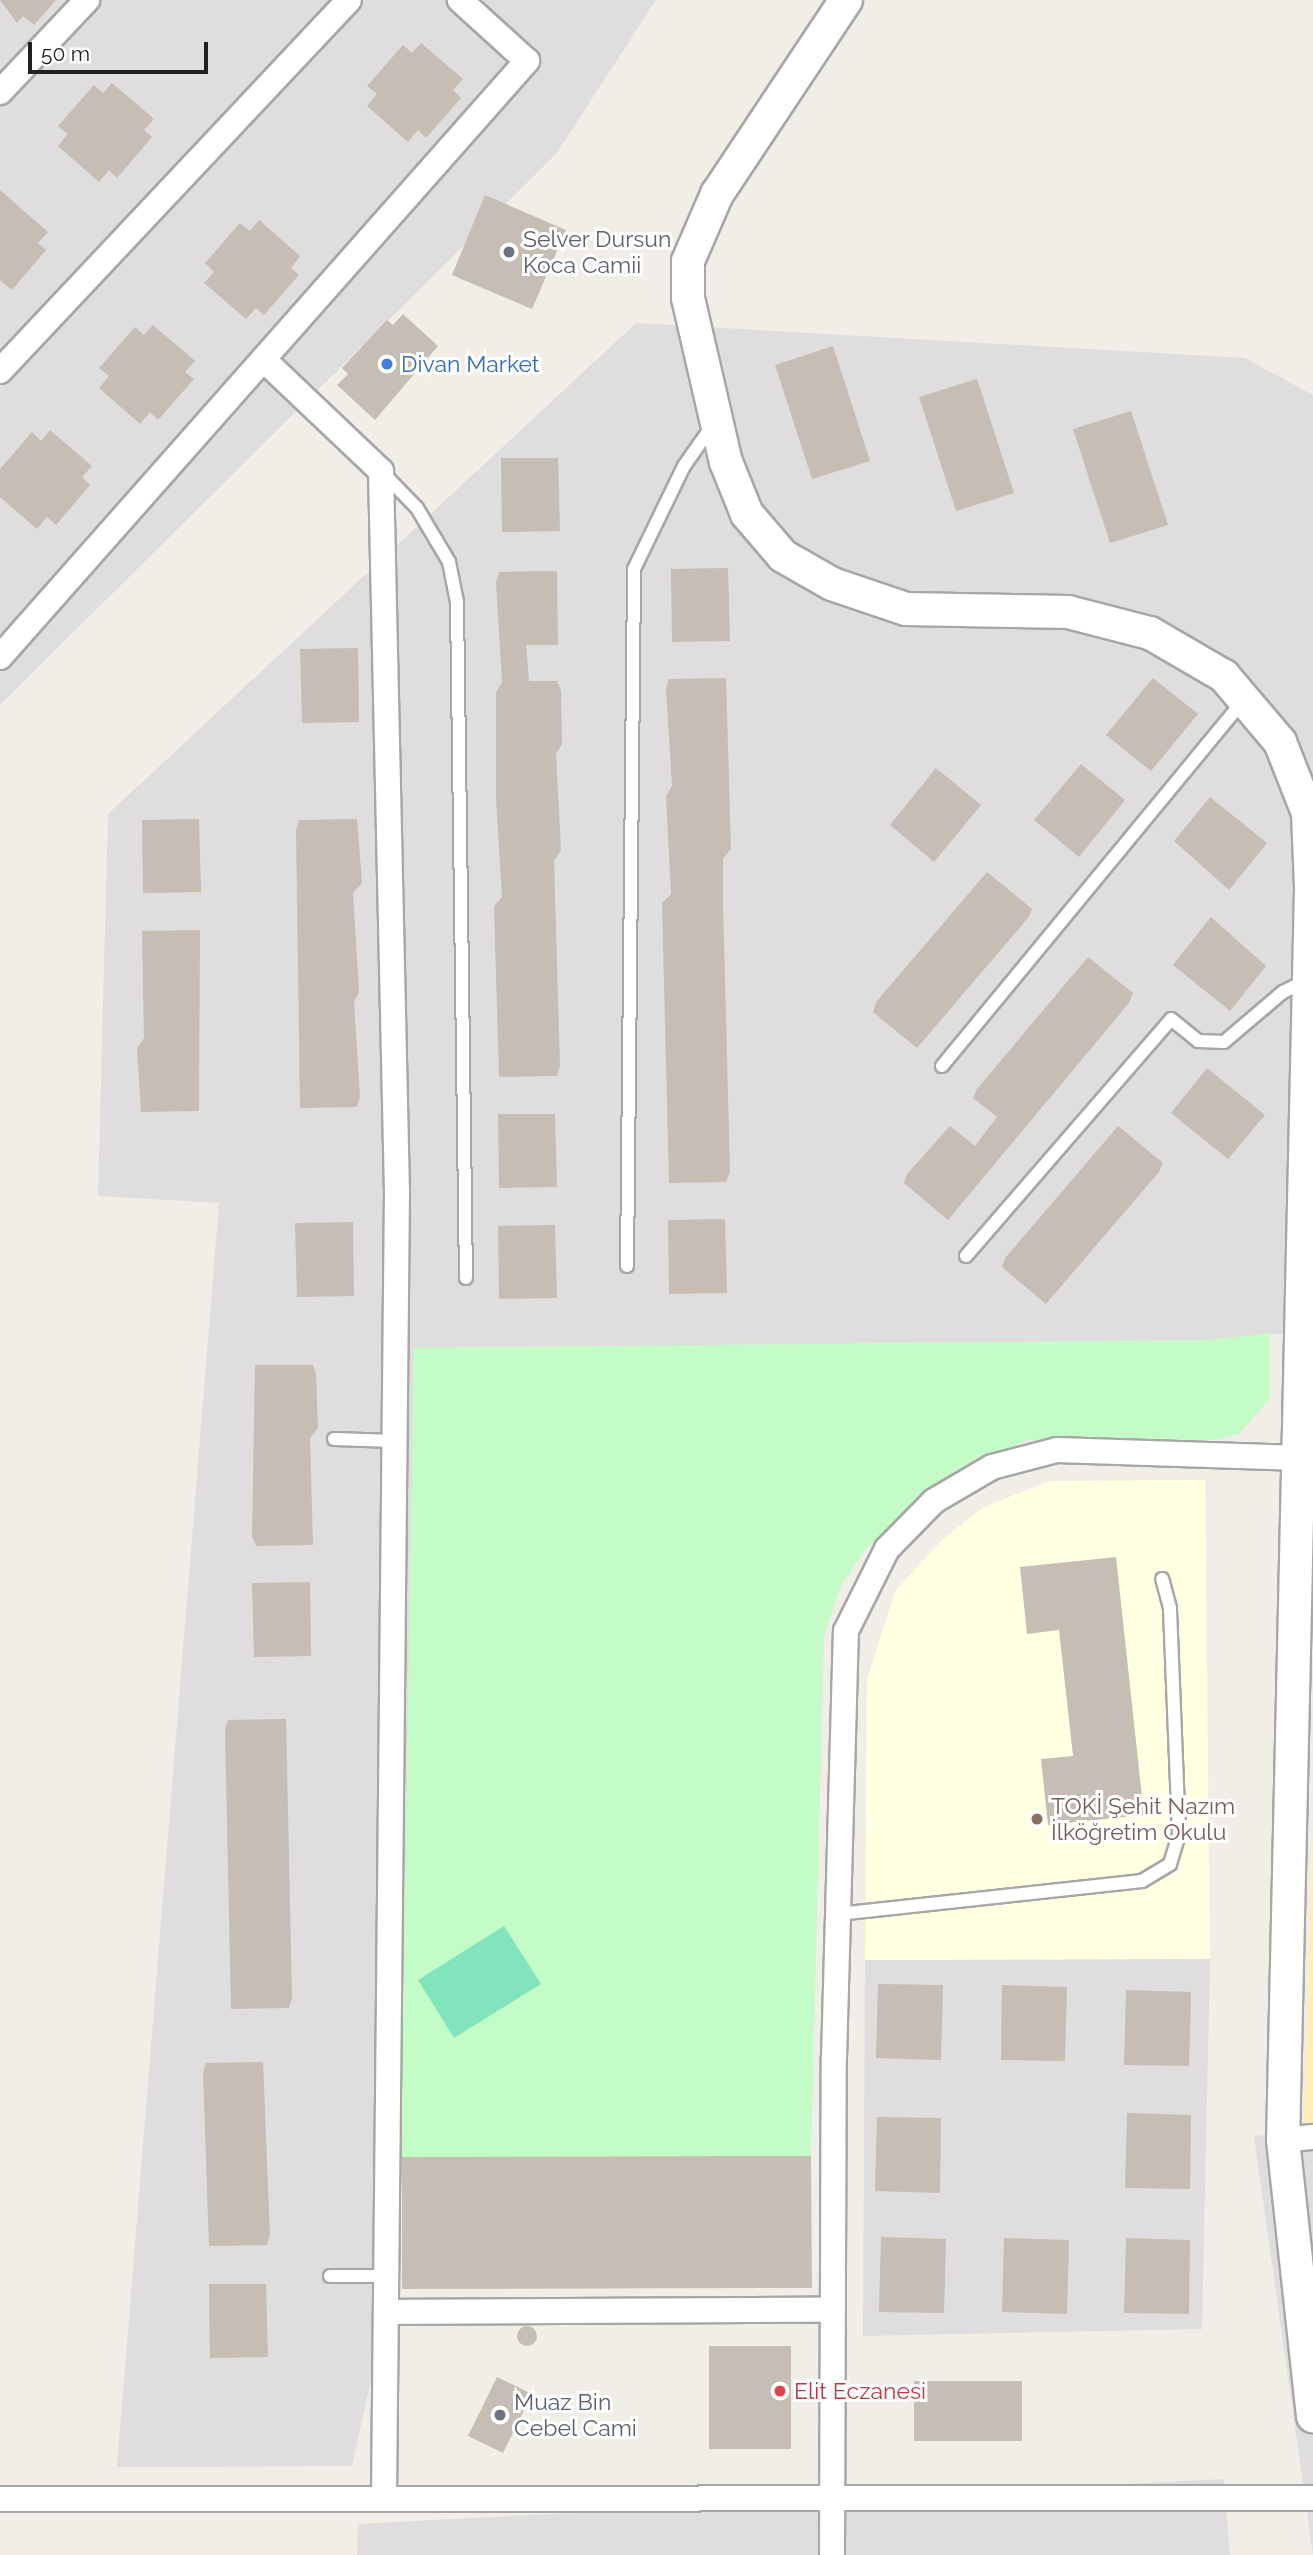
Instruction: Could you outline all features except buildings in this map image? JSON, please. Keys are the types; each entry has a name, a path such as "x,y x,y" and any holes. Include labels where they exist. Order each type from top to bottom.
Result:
{"street":[{"path":"0,92 87,0"},
{"path":"0,371 349,0"},
{"path":"0,657 527,61 460,0"},
{"path":"846,0 698,226 688,298 717,420 747,514 783,556 832,584 906,609 1068,612 1150,634 1224,676 1280,742 1308,813 1308,981 1293,1458 1298,2139 1313,2416"},
{"path":"264,360 382,471 397,1191 384,2497"},
{"path":"832,2555 838,1914 846,1630 887,1549 934,1501 992,1467 1057,1450 1293,1458"},
{"path":"386,2312 833,2310"},
{"path":"0,2499 1313,2498"}],"lane":[{"path":"627,1266 634,569 684,466 717,420"},
{"path":"382,471 417,508 449,562 457,602 466,1278"},
{"path":"942,1066 1244,699"},
{"path":"966,1256 1171,1019 1198,1041 1224,1042 1283,992 1308,981"},
{"path":"334,1439 395,1441"},
{"path":"838,1914 1142,1881 1170,1864 1180,1834 1170,1608 1162,1579"},
{"path":"330,2276 386,2276"}],"shaded area":[{"path":"0,0 656,0 556,154 0,705"},
{"path":"636,323 1245,358 1313,395 1313,1331 1209,1340 414,1348 401,2157 386,2312 352,2466 117,2467 219,1203 98,1196 108,814"},
{"name":"TOKİ Şehit Nazım İlköğretim Okulu","path":"1205,1480 1210,1959 865,1960 867,1679 896,1590 943,1539 984,1507 1050,1481"},
{"path":"1210,1959 1202,2329 863,2336 865,1960"},
{"path":"1313,2131 1313,2555 1254,2136"},
{"path":"1224,2479 1230,2555 357,2555 358,2524"}],"sand":[{"path":"1313,1824 1313,2131 1304,2132"}],"green space":[{"path":"1270,1333 1270,1399 1239,1434 1215,1440 1028,1440 971,1464 919,1498 866,1549 842,1584 824,1636 811,2156 401,2157 414,1348 1209,1340"},
{"path":"504,1926 541,1984 454,2038 418,1980"}],"place":[{"name":"Selver Dursun Koca Camii","path":"509,252"},
{"name":"Divan Market","path":"387,364"},
{"name":"TOKİ Şehit Nazım İlköğretim Okulu","path":"1037,1819"},
{"name":"Elit Eczanesi","path":"780,2391"},
{"name":"Muaz Bin Cebel Cami","path":"500,2415"}]}
